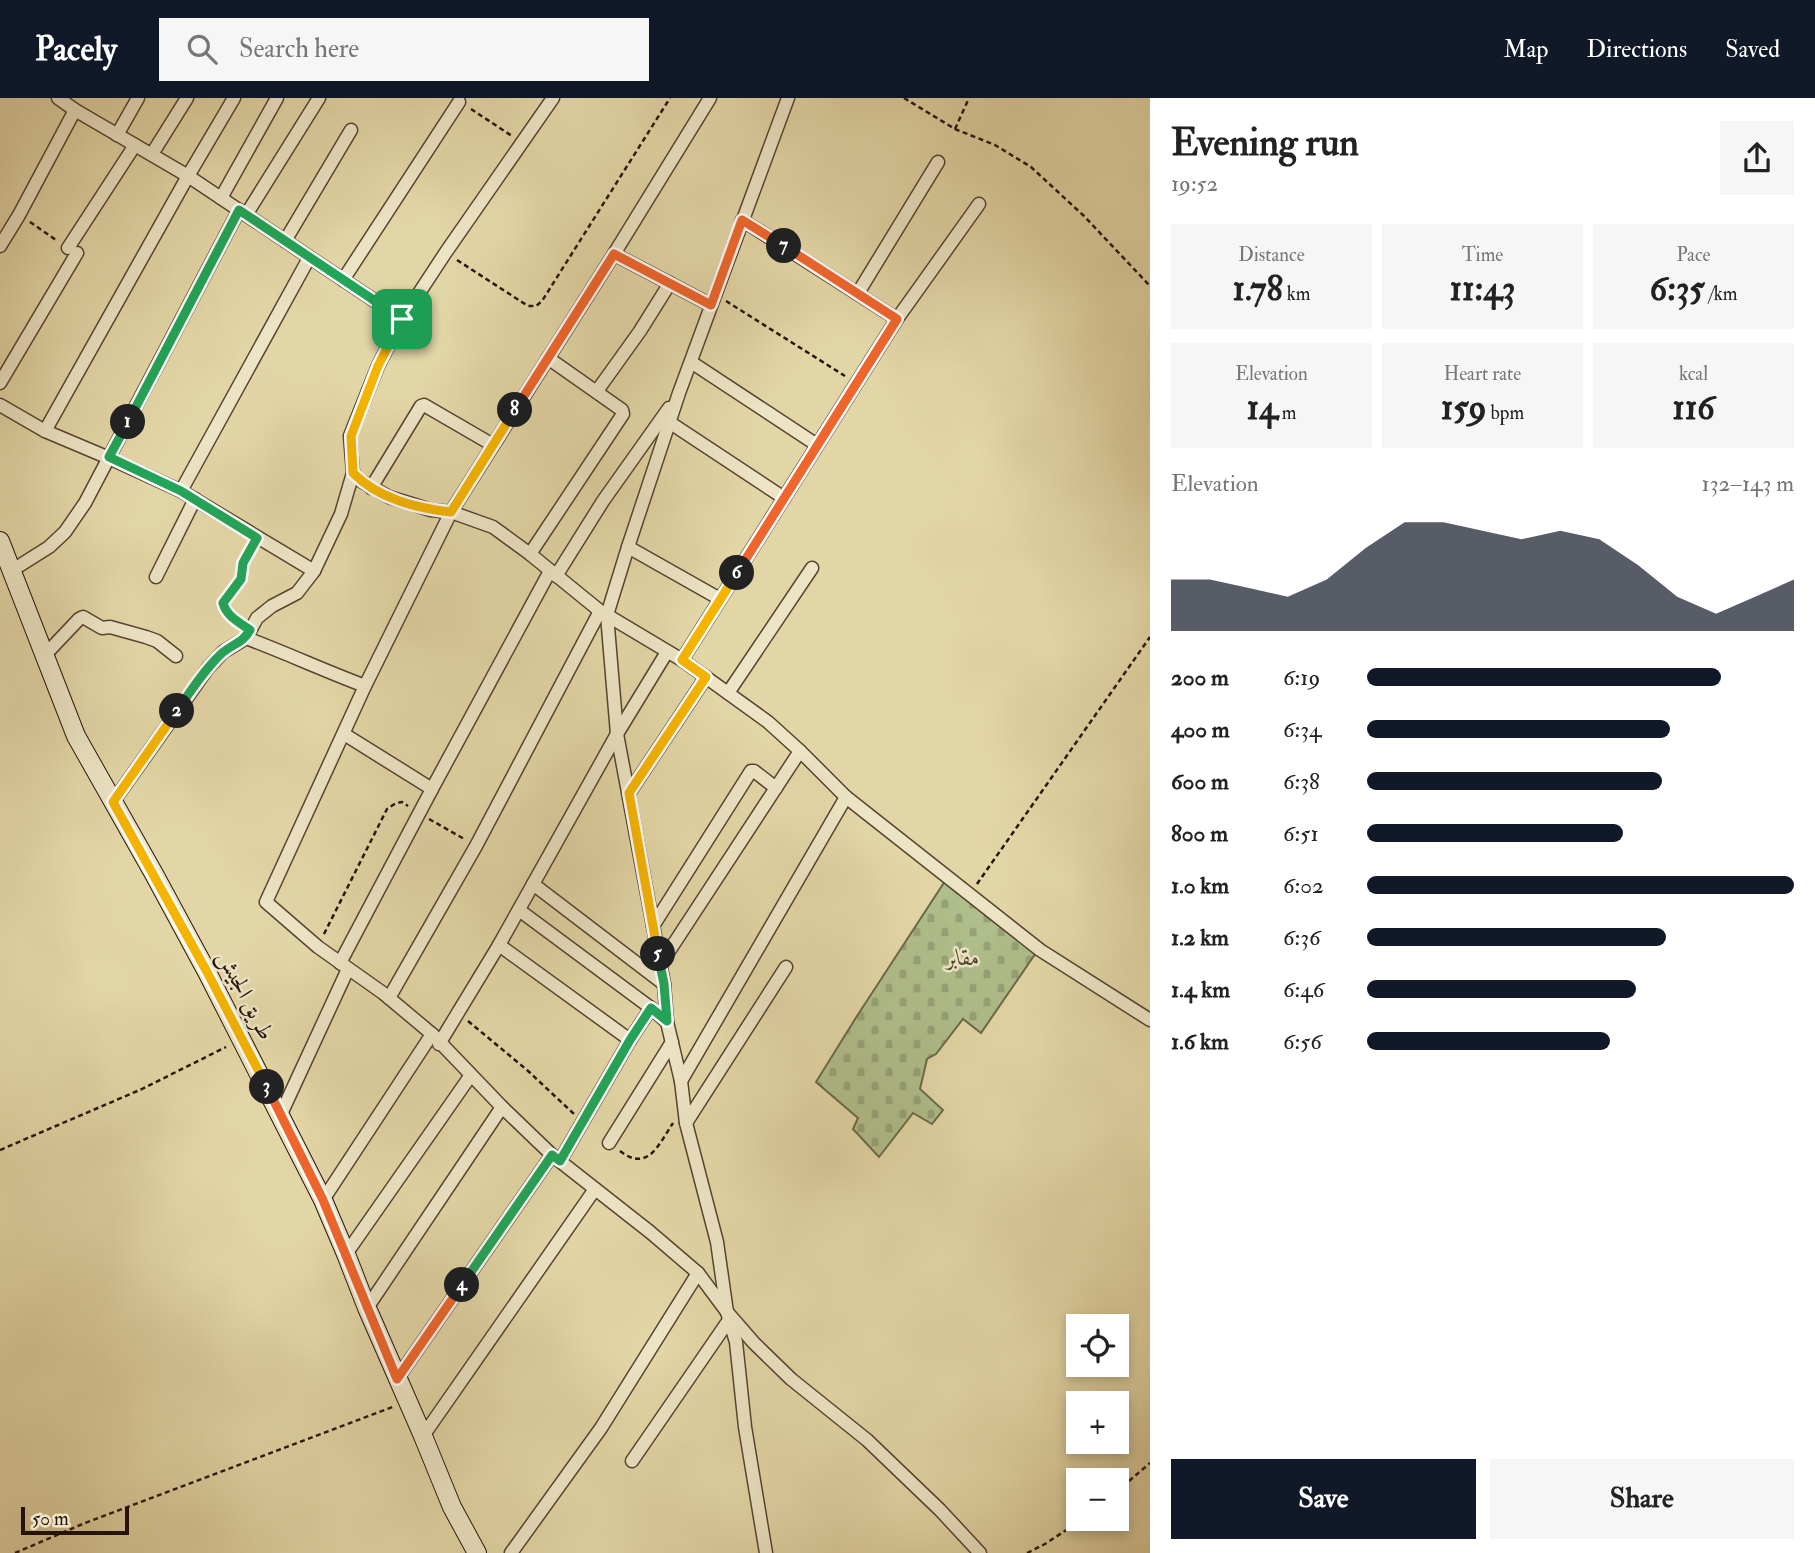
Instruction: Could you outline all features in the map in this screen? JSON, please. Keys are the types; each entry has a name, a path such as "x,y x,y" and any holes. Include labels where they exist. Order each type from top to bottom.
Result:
{"main road":[{"name":"طريق الجيش","path":"0,541 76,736 180,923 281,1114 323,1200 452,1507 477,1553"}],"street":[{"path":"58,98 188,176 402,319"},
{"path":"117,135 138,98"},
{"path":"152,155 187,98"},
{"path":"45,431 234,98"},
{"path":"220,198 277,98"},
{"path":"11,570 49,547 65,532 85,503 242,213 319,98"},
{"path":"113,802 208,668 223,652 248,634 257,618 264,612 297,593 314,571 341,514 353,473 351,436 378,366 402,319 553,98"},
{"path":"710,98 451,512 365,686 266,902 344,966 390,998 436,1039 556,1158 650,1231 698,1273 728,1316 754,1343 791,1379 867,1440 940,1510 980,1553"},
{"path":"390,998 603,613 679,393 788,98"},
{"path":"343,280 459,102"},
{"path":"0,246 75,110"},
{"path":"285,241 351,130"},
{"path":"0,383 73,250 135,145"},
{"path":"858,293 938,162"},
{"path":"682,660 897,319 979,204"},
{"path":"742,220 897,319"},
{"path":"614,254 670,283 713,299"},
{"path":"181,491 309,258"},
{"path":"597,391 670,283"},
{"path":"530,554 623,414 622,410 597,391 548,358"},
{"path":"691,362 817,445"},
{"path":"281,1114 344,966 432,789 553,573 679,393"},
{"path":"0,405 45,431 181,491 314,571"},
{"path":"371,488 421,406 424,405 493,445"},
{"path":"669,422 784,498"},
{"path":"353,473 388,498 431,510 451,512 493,527 603,613 682,660 768,722 846,797 1040,950 1150,1020"},
{"path":"156,578 195,499"},
{"path":"628,547 720,599"},
{"path":"728,693 812,568"},
{"path":"603,613 617,734 664,984 667,1021 681,1081 686,1123 717,1242 728,1316 736,1342 745,1427 766,1553"},
{"path":"44,656 83,617 102,628 110,627 146,637 176,656"},
{"path":"248,634 365,686"},
{"path":"323,1200 457,1013 499,945 617,734 667,652"},
{"path":"629,793 706,677"},
{"path":"344,734 432,789"},
{"path":"660,965 800,751"},
{"path":"653,926 751,771 776,788"},
{"path":"681,1081 846,797"},
{"path":"533,884 664,984"},
{"path":"519,910 667,1021"},
{"path":"499,945 630,1040"},
{"path":"686,1123 786,967"},
{"path":"397,1379 583,1122 651,1008"},
{"path":"609,1143 672,1042"},
{"path":"346,1254 471,1075"},
{"path":"367,1308 502,1107"},
{"path":"423,1436 595,1189"},
{"path":"511,1553 601,1428 698,1273"},
{"path":"632,1461 728,1316"}],"path":[{"path":"446,252 528,306 536,306 542,301 670,98"},
{"path":"904,98 955,129 995,145 1031,167 1084,216 1150,286"},
{"path":"955,129 969,98"},
{"path":"459,102 522,142"},
{"path":"19,215 73,250"},
{"path":"713,299 856,384"},
{"path":"248,634 223,603 241,579 243,563 257,538"},
{"path":"969,895 1150,638"},
{"path":"457,1013 527,1070 583,1122"},
{"path":"0,1150 142,1089 241,1039"},
{"path":"609,1143 636,1160 647,1158 654,1152 684,1106"},
{"path":"15,1553 85,1523 408,1401"},
{"path":"1129,1481 1150,1462"},
{"path":"1027,1553 1066,1530"}],"green space":[{"name":"مقابر","path":"949,875 1042,944 981,1033 963,1019 936,1054 927,1059 920,1089 943,1110 932,1124 913,1113 879,1157 853,1129 858,1118 816,1082"}],"route":[{"path":"239,210 402,319 378,366 351,436 353,473 388,498 431,510 451,512 614,254 711,305 742,220 897,319 682,660 706,677 629,793 664,984 667,1021 651,1008 560,1161 552,1155 397,1379 323,1200 281,1114 207,972 113,802 208,668 223,652 246,638 250,630 230,615 223,603 241,579 243,563 257,538 181,491 109,457 239,210"}]}
